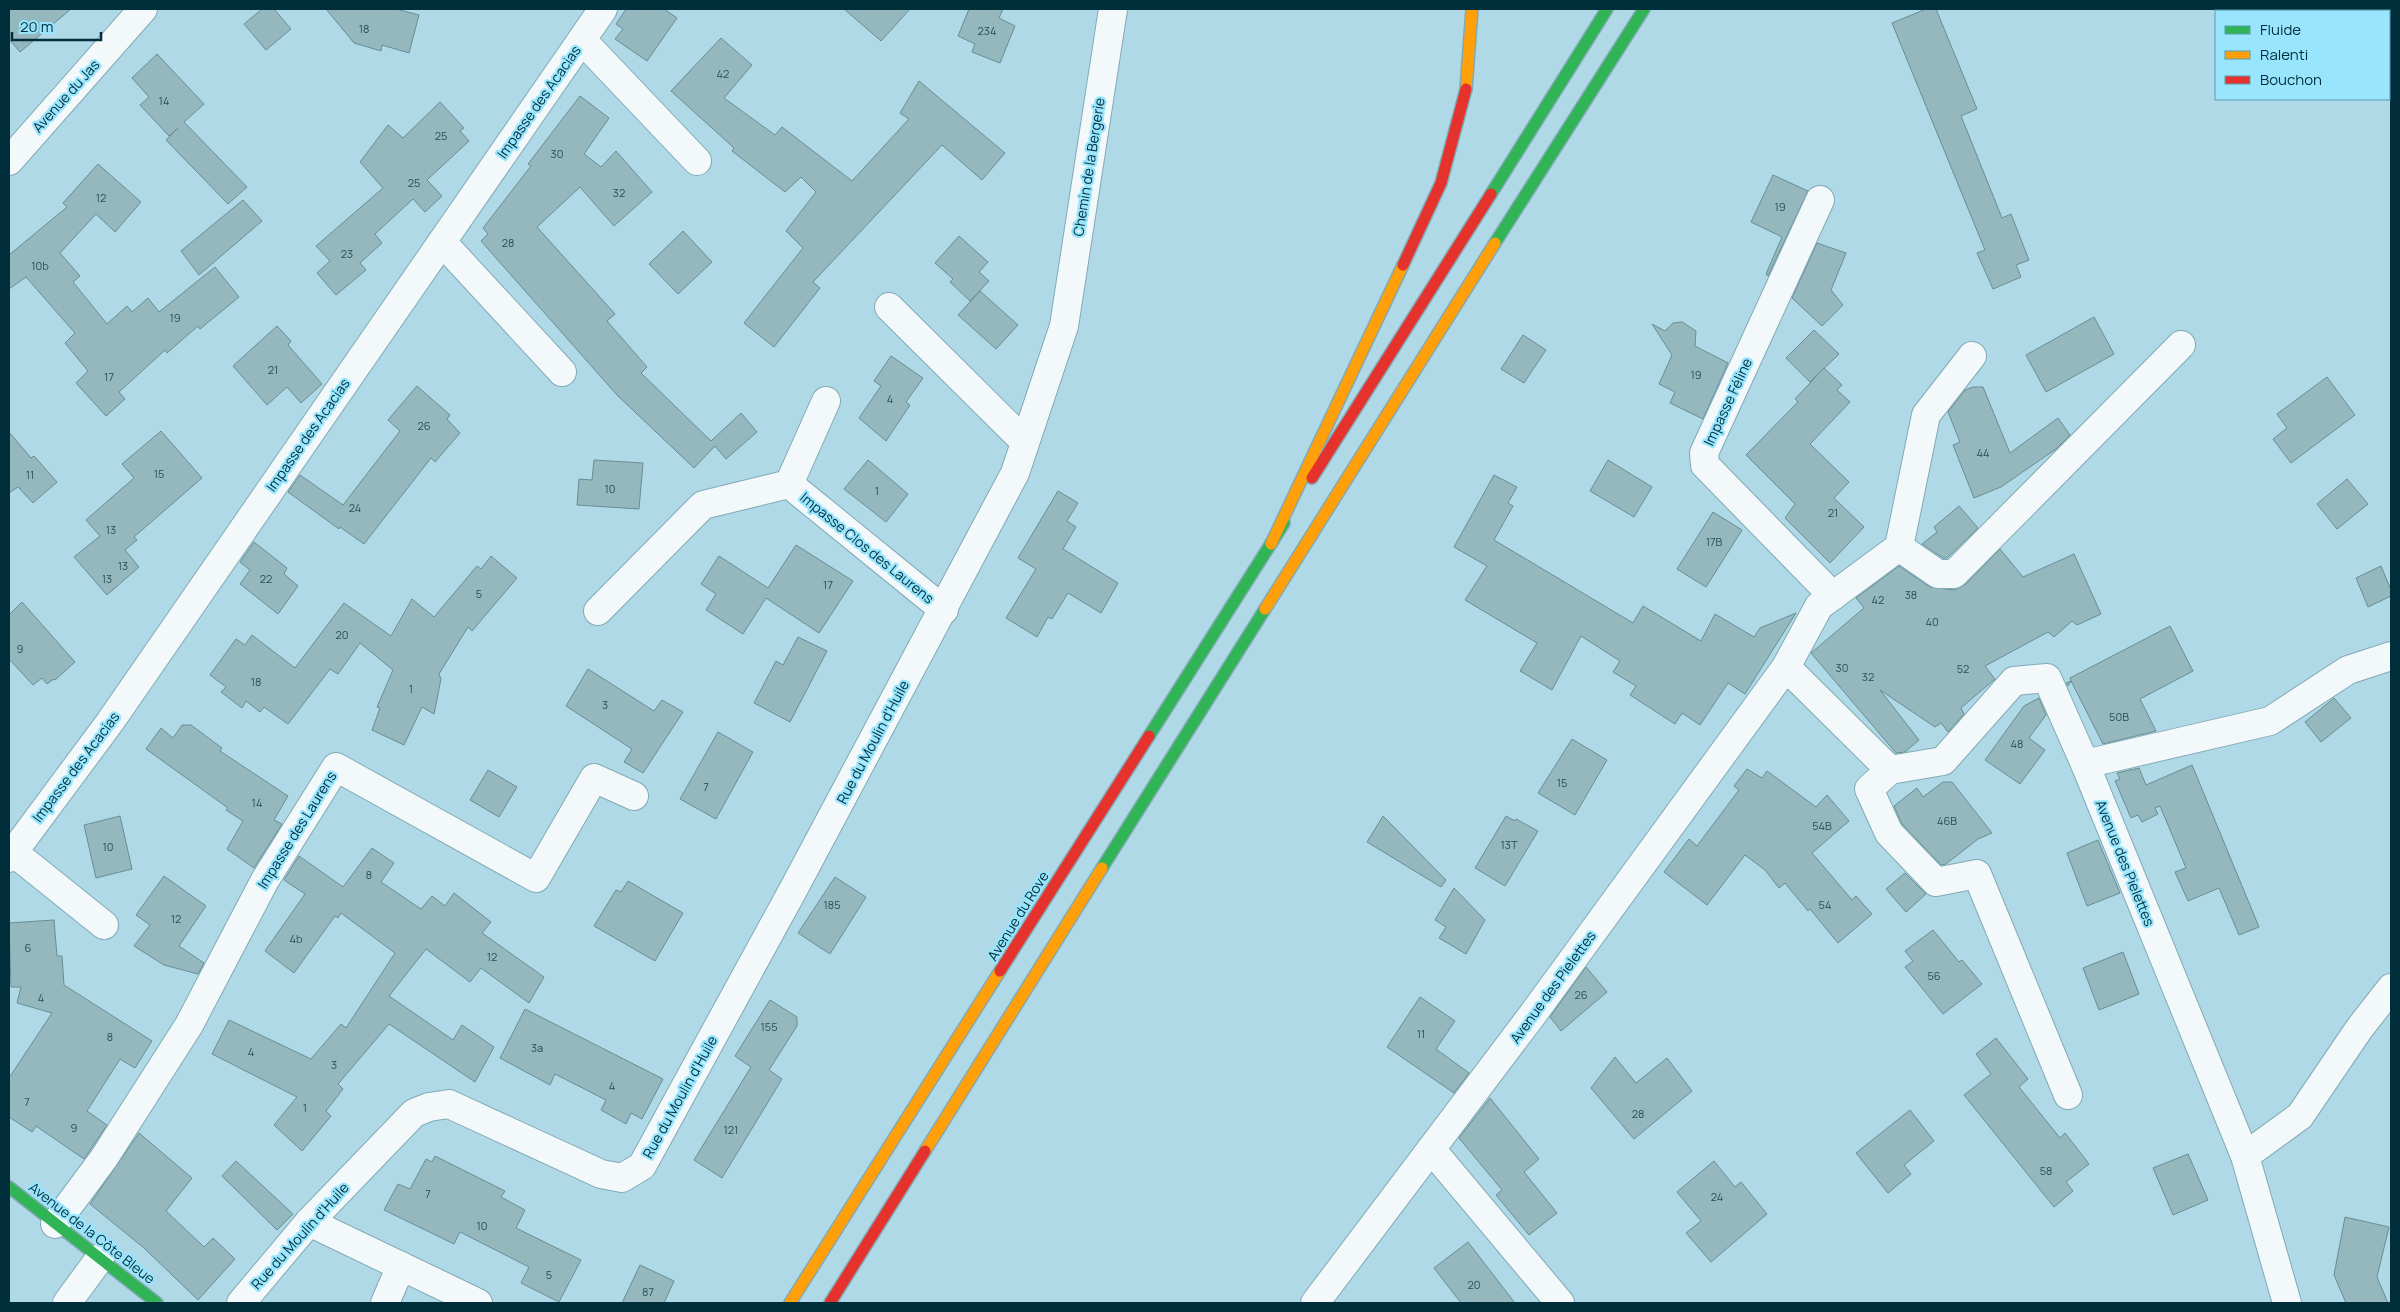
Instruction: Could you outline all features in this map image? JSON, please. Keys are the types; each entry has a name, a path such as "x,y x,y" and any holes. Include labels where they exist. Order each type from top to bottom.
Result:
{"main road":[{"path":"1271,544 1441,183 1466,92 1472,9"},
{"path":"1271,544 1607,9"},
{"path":"830,1303 1405,384 1644,9"},
{"name":"Avenue du Rove","path":"790,1303 1271,544"},
{"name":"Avenue de la Côte Bleue","path":"9,1187 157,1303"}],"street":[{"name":"Avenue du Jas","path":"9,161 143,9"},
{"name":"Impasse des Acacias","path":"11,855 110,722 603,9"},
{"name":"Chemin de la Bergerie","path":"1025,442 1064,326 1113,9"},
{"path":"582,40 697,161"},
{"name":"Impasse Féline","path":"1820,200 1704,454 1705,465 1833,596"},
{"path":"442,242 562,372"},
{"path":"889,308 1025,442"},
{"path":"1972,356 1926,415 1899,547 1938,574 1954,574 2181,345"},
{"path":"790,484 826,401"},
{"name":"Rue du Moulin d'Huile","path":"241,1303 310,1222 414,1113 429,1106 449,1104 601,1174 622,1178 642,1166 944,610 1015,473 1025,442"},
{"name":"Impasse Clos des Laurens","path":"598,611 703,505 790,484 944,610"},
{"name":"Avenue des Pielettes","path":"1315,1303 1533,1014 1786,667 1819,606 1899,547"},
{"path":"2085,764 2270,721 2348,670 2391,656"},
{"path":"1786,667 1890,770 1869,789 1889,833 1936,882 1977,874 2068,1095"},
{"name":"Avenue des Pielettes","path":"1890,770 1942,760 2014,681 2047,678 2085,764 2245,1156 2287,1303"},
{"name":"Impasse des Laurens","path":"55,1224 104,1158 189,1025 266,880 336,767 536,878 594,778 634,796"},
{"path":"11,855 104,925"},
{"path":"2245,1156 2300,1116 2359,1030 2391,988"},
{"path":"1431,1149 1560,1303"},
{"path":"310,1222 470,1302"},
{"path":"67,1303 100,1258"},
{"path":"384,1303 401,1266"}],"building":[{"path":"9,9 71,9 20,52 9,39"},
{"path":"262,9 274,9 291,29 266,50 244,24"},
{"path":"326,9 396,9 419,15 409,53 382,45 381,51 354,43"},
{"path":"626,9 664,9 677,18 647,61 615,39 623,29 616,24"},
{"path":"844,9 910,9 881,41"},
{"path":"969,9 1003,9 999,18 1015,26 1000,63 972,52 975,44 958,36"},
{"path":"1926,9 1936,9 1977,109 1961,116 2002,218 2011,214 2029,260 2016,265 2021,277 1993,289 1977,253 1985,250 1892,23"},
{"path":"721,38 752,65 724,98 775,135 782,127 852,181 909,119 900,113 919,81 1005,153 982,180 942,145 813,282 820,288 774,347 744,323 803,248 786,231 816,192 801,177 785,192 732,151 734,148 671,91"},
{"path":"157,54 204,104 184,122 247,187 228,204 166,140 178,128 169,136 140,105 149,97 132,78"},
{"path":"580,96 609,118 584,154 601,167 616,151 652,192 614,226 580,187 537,227 615,314 607,321 647,367 641,373 711,441 741,413 757,432 726,459 715,446 694,468 617,395 481,241 488,234 483,228 531,166 528,164"},
{"path":"440,102 464,128 460,131 469,141 427,180 442,196 425,212 413,199 375,234 382,243 360,263 366,270 336,295 317,273 330,261 316,246 383,188 360,162 388,125 403,138"},
{"path":"98,164 141,202 115,232 96,214 60,253 80,276 73,282 107,324 127,306 132,312 148,298 159,312 215,267 239,297 200,329 198,326 167,353 165,350 119,392 125,399 106,416 76,383 88,371 65,343 75,333 26,277 9,289 9,255 67,207 63,203"},
{"path":"1773,175 1808,191 1768,276 1766,274 1782,237 1751,222"},
{"path":"243,200 262,221 199,275 181,251"},
{"path":"683,231 712,262 678,294 649,264"},
{"path":"959,236 988,262 979,272 989,281 970,301 950,282 953,279 935,263"},
{"path":"1817,243 1846,253 1831,290 1843,305 1822,326 1792,298"},
{"path":"980,291 1018,325 996,349 958,315"},
{"path":"2094,317 2114,354 2046,392 2026,355"},
{"path":"1682,322 1696,331 1695,346 1728,363 1703,419 1670,403 1675,392 1659,384 1672,355 1652,324 1665,331 1673,323"},
{"path":"277,326 291,341 288,345 322,384 301,403 287,387 267,405 233,366"},
{"path":"1814,330 1839,354 1810,382 1786,358"},
{"path":"1523,335 1546,350 1524,383 1501,369"},
{"path":"891,356 923,378 906,402 910,405 886,441 859,418 881,386 874,381"},
{"path":"1824,368 1842,385 1837,390 1850,402 1810,444 1849,482 1834,498 1864,527 1830,563 1785,518 1795,504 1746,455 1798,402 1795,399"},
{"path":"2327,377 2355,415 2291,463 2273,439 2287,428 2277,414"},
{"path":"417,386 450,415 447,419 460,433 435,462 431,458 364,544 340,527 339,529 288,492 300,475 343,505 400,431 388,420"},
{"path":"1973,387 1983,387 2010,453 2058,418 2070,435 2056,449 2001,487 1974,498 1953,445 1960,442 1948,412 1965,390"},
{"path":"161,431 202,478 134,537 137,540 125,550 139,567 107,595 74,557 100,536 86,520 134,478 122,464"},
{"path":"9,432 31,458 34,456 57,482 33,503 18,487 9,493"},
{"path":"594,460 643,463 639,509 577,505 579,479 592,480"},
{"path":"868,460 908,494 886,522 844,489"},
{"path":"1608,460 1652,487 1634,517 1590,491"},
{"path":"1494,475 1517,487 1508,503 1513,506 1494,540 1633,623 1643,606 1701,641 1715,614 1754,637 1760,628 1796,613 1745,694 1728,683 1700,725 1682,713 1675,724 1630,695 1636,686 1613,672 1620,661 1581,636 1552,690 1520,671 1537,643 1465,600 1487,566 1454,547"},
{"path":"2347,479 2368,504 2337,529 2317,504"},
{"path":"1058,491 1078,503 1067,521 1076,527 1063,549 1118,583 1101,613 1068,593 1052,619 1048,617 1037,637 1006,618 1036,569 1018,558"},
{"path":"1959,506 1978,528 1947,558 1943,558 1922,544 1937,532 1934,527"},
{"path":"1713,512 1742,530 1706,587 1677,569"},
{"path":"254,542 287,568 284,574 298,586 278,614 240,584 250,570 240,562"},
{"path":"796,545 853,581 819,633 766,598 743,634 706,610 716,594 701,584 719,556 768,588"},
{"path":"2000,549 2023,577 2074,554 2101,614 2077,625 2072,621 2054,637 2048,632 1985,666 1995,679 1961,708 1964,714 1948,732 1941,723 1935,727 1880,690 1919,740 1905,752 1896,753 1811,653 1864,608 1856,598 1899,566 1930,587 1954,590 1965,585"},
{"path":"491,556 517,578 472,631 468,627 439,674 441,679 434,714 422,707 404,745 372,730 380,708 377,707 393,670 360,643 338,674 330,669 288,724 264,707 260,712 246,701 242,708 221,692 226,687 210,675 236,639 245,645 252,635 295,668 344,603 391,636 412,599 434,617 477,566 481,569"},
{"path":"2381,566 2391,590 2391,596 2368,607 2356,578"},
{"path":"22,602 75,662 55,680 47,684 42,678 33,685 9,659 9,615"},
{"path":"2170,626 2193,671 2140,699 2156,731 2103,744 2070,678"},
{"path":"798,637 827,651 790,722 754,703 776,661 783,665"},
{"path":"588,669 654,711 662,700 683,712 643,773 624,762 632,749 566,706"},
{"path":"2039,698 2046,715 2029,738 2045,750 2020,784 1985,760 2024,706"},
{"path":"2334,698 2351,718 2321,742 2305,722"},
{"path":"182,725 191,725 222,748 220,751 288,796 274,820 282,824 254,868 227,849 243,821 146,749 161,728 173,738"},
{"path":"718,732 753,752 716,819 680,799"},
{"path":"1572,739 1607,760 1575,815 1538,793"},
{"path":"2192,765 2259,927 2239,935 2219,888 2188,901 2175,872 2186,868 2160,806 2155,808 2158,814 2142,822 2138,815 2131,818 2115,781 2120,779 2117,773 2139,768 2146,785"},
{"path":"1747,769 1762,778 1767,771 1816,807 1827,795 1849,821 1812,853 1852,900 1856,896 1872,914 1838,943 1810,909 1808,911 1785,883 1779,888 1765,870 1745,855 1707,905 1664,872 1689,839 1697,846 1739,790 1734,786"},
{"path":"488,770 517,787 499,817 470,800"},
{"path":"1943,782 1952,782 1992,833 1978,839 1946,864 1941,865 1902,824 1894,806 1917,788 1923,797"},
{"path":"120,816 132,869 96,878 84,825"},
{"path":"1383,816 1446,880 1441,887 1367,842"},
{"path":"1506,816 1515,821 1516,819 1538,831 1505,886 1475,868"},
{"path":"2098,840 2120,893 2087,906 2067,853"},
{"path":"372,848 394,863 381,882 421,909 432,896 445,906 454,893 491,922 482,933 544,977 529,1003 481,968 470,982 426,949 389,996 453,1040 462,1025 494,1047 475,1082 389,1024 338,1084 343,1089 326,1111 331,1116 302,1151 274,1125 297,1097 212,1054 229,1020 311,1059 341,1024 346,1028 395,953 341,913 338,918 335,916 294,973 265,951 305,894 284,880 299,856 343,887"},
{"path":"1905,873 1926,894 1906,912 1886,889"},
{"path":"164,876 206,906 179,946 204,963 198,974 164,965 134,946 150,925 136,915"},
{"path":"835,877 866,897 830,954 798,933"},
{"path":"628,881 683,913 655,961 594,926 616,890 621,892"},
{"path":"1454,888 1485,920 1466,954 1439,938 1446,927 1435,920"},
{"path":"54,920 57,956 62,956 64,985 152,1041 135,1068 120,1059 87,1111 107,1125 84,1159 36,1126 32,1132 9,1117 9,1078 52,1013 17,1003 21,987 11,987 9,923"},
{"path":"1933,930 1959,962 1962,960 1982,984 1943,1014 1905,967 1913,961 1905,951"},
{"path":"2123,952 2139,994 2099,1010 2083,968"},
{"path":"1586,967 1607,992 1561,1031 1550,1017"},
{"path":"1420,997 1455,1021 1436,1049 1469,1073 1454,1093 1387,1047"},
{"path":"770,1000 797,1017 797,1026 769,1070 782,1079 722,1178 694,1160 751,1067 735,1056"},
{"path":"525,1009 663,1079 642,1119 631,1113 626,1124 601,1110 606,1100 555,1074 550,1085 500,1058"},
{"path":"1996,1038 2028,1079 2019,1087 2060,1138 2065,1133 2089,1164 2066,1182 2073,1191 2054,1207 1964,1095 1991,1074 1976,1054"},
{"path":"1615,1057 1636,1083 1667,1058 1692,1091 1634,1139 1591,1088"},
{"path":"1490,1098 1539,1159 1524,1172 1557,1213 1529,1235 1496,1195 1502,1190 1459,1138"},
{"path":"1910,1110 1934,1141 1904,1165 1911,1174 1888,1193 1856,1153"},
{"path":"139,1133 192,1178 166,1211 204,1247 213,1238 235,1259 198,1300 144,1248 90,1204"},
{"path":"2188,1154 2208,1200 2173,1215 2153,1168"},
{"path":"435,1156 505,1191 501,1197 525,1210 516,1228 581,1260 559,1302 521,1283 529,1267 460,1232 454,1244 384,1210 398,1184 410,1189 426,1159 432,1162"},
{"path":"236,1161 293,1214 277,1230 222,1176"},
{"path":"1714,1161 1735,1187 1741,1182 1767,1214 1711,1262 1686,1233 1701,1221 1677,1192"},
{"path":"2345,1217 2389,1227 2377,1277 2388,1303 2346,1303 2334,1275"},
{"path":"1468,1242 1515,1303 1461,1303 1434,1268"},
{"path":"640,1265 674,1281 664,1303 622,1303"}],"traffic: fast":[{"path":"1491,194 1607,9"},
{"path":"1495,243 1644,9"},
{"path":"1149,736 1284,523"},
{"path":"1102,868 1265,609"},
{"path":"9,1187 157,1303"}],"traffic: slow":[{"path":"1466,89 1472,9"},
{"path":"1265,609 1495,243"},
{"path":"1271,544 1403,265"},
{"path":"925,1151 1102,868"},
{"path":"790,1303 1000,971"}],"traffic: jam":[{"path":"1403,265 1441,183 1466,89"},
{"path":"1312,478 1491,194"},
{"path":"1000,971 1149,736"},
{"path":"830,1303 925,1151"}]}
